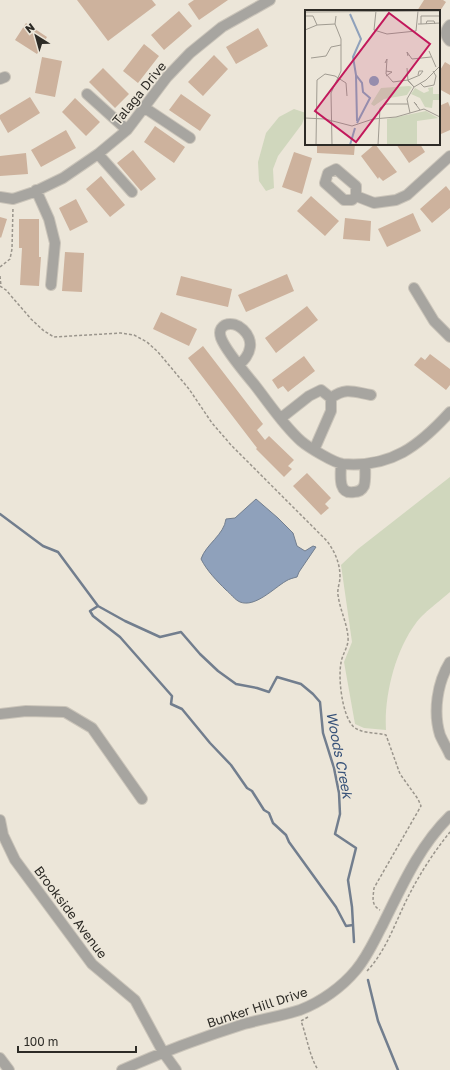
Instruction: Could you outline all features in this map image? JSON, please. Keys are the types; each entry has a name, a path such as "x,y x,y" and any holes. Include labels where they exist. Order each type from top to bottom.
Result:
{"street":[{"name":"Talaga Drive","path":"13,200 62,178 98,154 127,130 167,77 190,53 222,27 270,0"},
{"path":"450,25 446,32 446,36 450,41"},
{"path":"87,94 127,130"},
{"path":"145,108 190,138"},
{"path":"98,154 132,192"},
{"path":"356,196 374,203 396,200 407,195 450,156"},
{"path":"36,190 49,219 55,243 51,285"},
{"path":"0,197 13,200"},
{"path":"414,288 434,321 450,337"},
{"path":"239,365 290,431 299,440 314,450 341,464 371,464 391,459 409,449 423,438 450,412"},
{"path":"281,418 309,396 321,390 331,398"},
{"path":"331,398 338,393 348,390 371,395"},
{"path":"314,450 330,411 331,398"},
{"path":"341,464 340,483 347,492 359,491 363,487 365,483 365,464"},
{"path":"450,662 443,676 437,701 440,735 450,755"},
{"path":"0,714 26,711 65,712 92,728 142,799"},
{"name":"Bunker Hill Drive","path":"122,1070 163,1052 245,1024 300,1010 323,998 343,984 356,971 366,957 414,864 429,840 450,816"},
{"name":"Brookside Avenue","path":"0,820 2,835 15,860 92,964 135,1000 163,1052 176,1070"},
{"path":"0,1058 9,1070"}],"path":[{"path":"0,267 10,259 12,249 13,200"},
{"path":"0,276 0,286 6,290 31,319 44,331 54,337 121,333 134,335 147,342 158,352 189,389 212,423 231,445 331,546 339,565 340,578 338,594 348,637 348,645 341,661 340,668 347,717 352,726 360,731 386,735 400,774 418,799 420,806 374,888 372,902 376,908 396,922"},
{"path":"301,1021 308,1040 310,1054 318,1070"}],"green space":[{"path":"294,109 305,113 302,124 278,156 273,169 274,188 266,191 259,181 258,162 266,133 279,117"},
{"path":"450,477 450,592 419,619 402,647 392,674 389,689 386,730 364,728 355,724 344,662 352,642 341,565 358,549"}],"water":[{"path":"256,499 293,533 297,546 305,551 313,546 316,547 297,577 287,580 258,600 246,603 240,602 234,598 209,572 201,559 203,554 219,535 225,525 226,519 235,518"}],"building":[{"path":"77,0 152,0 156,5 108,41"},
{"path":"194,0 228,0 199,20 188,4"},
{"path":"424,0 443,0 446,2 440,11 418,10"},
{"path":"179,11 192,26 164,50 151,35"},
{"path":"26,23 47,37 37,54 15,40"},
{"path":"258,28 268,46 236,64 226,47"},
{"path":"144,44 159,56 138,83 123,71"},
{"path":"214,55 228,69 203,96 188,82"},
{"path":"42,57 62,61 55,97 35,93"},
{"path":"445,62 450,65 450,95 440,90 440,70"},
{"path":"103,68 129,94 115,108 89,82"},
{"path":"181,94 211,115 200,131 169,110"},
{"path":"30,97 40,113 8,133 0,119 0,115"},
{"path":"75,98 100,122 86,136 62,112"},
{"path":"448,102 450,107 450,130 441,134 440,132 440,106"},
{"path":"155,126 185,147 174,163 144,142"},
{"path":"66,130 76,148 41,167 31,150"},
{"path":"317,145 355,145 354,155 317,153"},
{"path":"376,145 397,172 383,181 379,177 378,179 361,156"},
{"path":"397,145 421,145 425,152 409,163"},
{"path":"133,150 156,179 141,191 117,163"},
{"path":"294,152 312,158 302,194 282,187"},
{"path":"26,153 28,174 0,176 0,156"},
{"path":"101,176 125,205 110,217 86,189"},
{"path":"446,186 450,191 450,208 432,223 420,209"},
{"path":"311,196 339,221 325,236 297,211"},
{"path":"76,199 88,222 70,231 59,208"},
{"path":"413,213 421,231 387,247 378,229"},
{"path":"0,217 7,219 1,238 0,237"},
{"path":"345,218 371,221 370,241 343,239"},
{"path":"19,219 39,219 39,257 41,257 39,286 20,285 22,248 19,248"},
{"path":"65,252 84,253 82,292 62,291"},
{"path":"287,274 294,291 246,312 238,295"},
{"path":"181,276 232,289 228,307 176,295"},
{"path":"307,306 318,320 276,353 265,338"},
{"path":"161,312 197,329 189,346 153,329"},
{"path":"203,346 263,424 257,430 265,440 269,436 294,460 288,466 292,469 284,477 256,449 257,448 188,358"},
{"path":"430,354 450,369 450,385 446,390 414,365 421,357 425,360"},
{"path":"304,356 315,371 288,392 283,386 278,389 272,380"},
{"path":"307,473 331,498 325,504 329,508 321,515 293,486"}],"waterway":[{"name":"Woods Creek","path":"0,514 43,546 58,552 98,606 125,621 160,637 181,632 200,654 218,671 236,684 269,692 277,677 301,684 320,702 323,733 334,768 339,793 340,814 335,834 356,848 348,880 352,907 354,942"},
{"path":"98,606 90,611 93,616 120,637 172,696 171,704 182,709 210,743 231,765 247,788 252,791 264,810 269,813 273,823 286,835 289,842 336,907 346,926 353,925"},
{"name":"Woods Creek","path":"368,980 378,1021 398,1070"}]}
